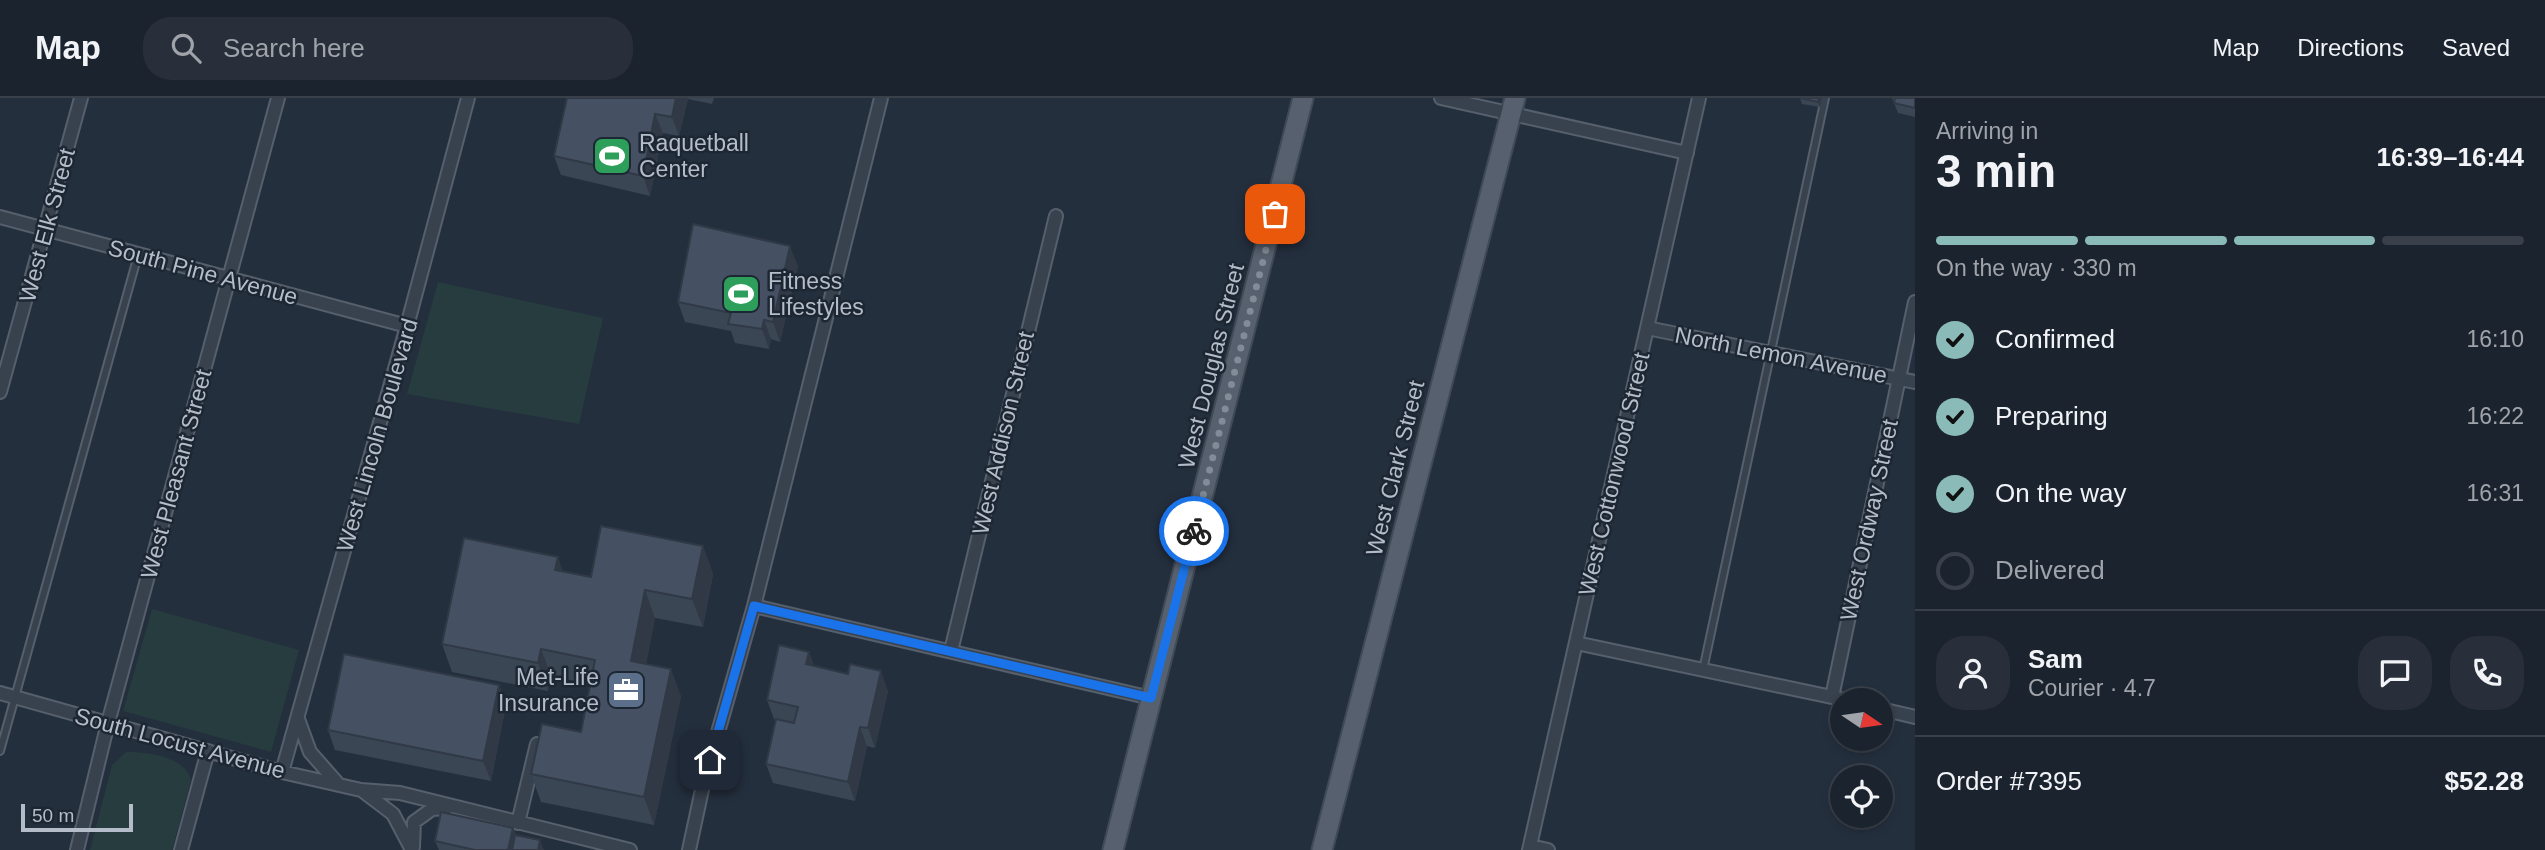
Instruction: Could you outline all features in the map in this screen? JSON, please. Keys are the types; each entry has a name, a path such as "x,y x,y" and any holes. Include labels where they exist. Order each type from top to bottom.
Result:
{"main road":[{"name":"West Douglas Street","path":"1113,850 1303,98"},
{"name":"West Clark Street","path":"1322,850 1513,105"}],"street":[{"name":"West Elk Street","path":"0,392 81,98"},
{"name":"West Pleasant Street","path":"77,850 108,723 278,98"},
{"name":"West Lincoln Boulevard","path":"282,772 468,98"},
{"path":"689,850 703,785 754,606 881,98"},
{"path":"1441,98 1513,105 1687,153"},
{"name":"West Cottonwood Street","path":"1529,848 1699,98"},
{"name":"South Pine Avenue","path":"0,216 228,280 407,326"},
{"name":"West Addison Street","path":"951,651 1056,216"},
{"name":"West Ordway Street","path":"1834,688 1915,302"},
{"name":"North Lemon Avenue","path":"1647,328 1915,382"},
{"path":"754,606 1151,698"},
{"path":"1576,643 1830,697"},
{"name":"South Locust Avenue","path":"0,693 282,772 361,790 400,793 630,850"},
{"path":"1894,712 1915,717"},
{"path":"298,717 310,752 340,785"},
{"path":"518,823 537,744"},
{"path":"181,850 208,751"},
{"name":"South Locust Avenue","path":"361,790 384,804 393,814 412,850"},
{"path":"412,850 412,830 422,813 432,808 458,808"},
{"path":"1529,848 1548,850"}],"lane":[{"path":"1703,670 1825,98"},
{"path":"0,751 138,255"}],"green space":[{"path":"438,282 603,318 579,424 407,394"},
{"path":"152,609 299,650 271,752 123,711"},
{"path":"126,752 145,753 174,761 187,772 191,780 172,850 90,850 112,765"}],"building":[{"name":"Raquetball Center","path":"567,98 676,98 672,117 655,114 643,176 554,156"},
{"path":"1800,98 1819,98 1818,102"},
{"path":"1895,98 1915,98 1915,108 1894,103"},
{"name":"Fitness Lifestyles","path":"693,224 790,246 773,322 764,320 762,329 728,324 731,313 678,302"},
{"name":"Met-Life Insurance","path":"601,526 703,546 692,599 645,590 631,661 671,669 644,797 531,774 542,724 581,732 595,660 541,649 538,663 442,644 464,538 558,557 555,570 591,577"},
{"path":"779,645 809,652 806,664 848,674 850,664 881,671 868,728 860,727 848,782 766,764 776,719 794,723 798,707 767,700"},
{"path":"344,654 499,685 483,761 328,730"},
{"path":"441,812 513,828 508,850 475,850 435,841"},
{"path":"515,835 540,840 538,850 512,850"}],"way so far":[{"path":"1194,531 1275,214"}],"place":[{"name":"Raquetball Center","path":"612,156"},
{"name":"Fitness Lifestyles","path":"741,294"},
{"name":"Met-Life Insurance","path":"626,690"}],"route":[{"path":"710,760 754,606 1151,698 1194,531"}]}
